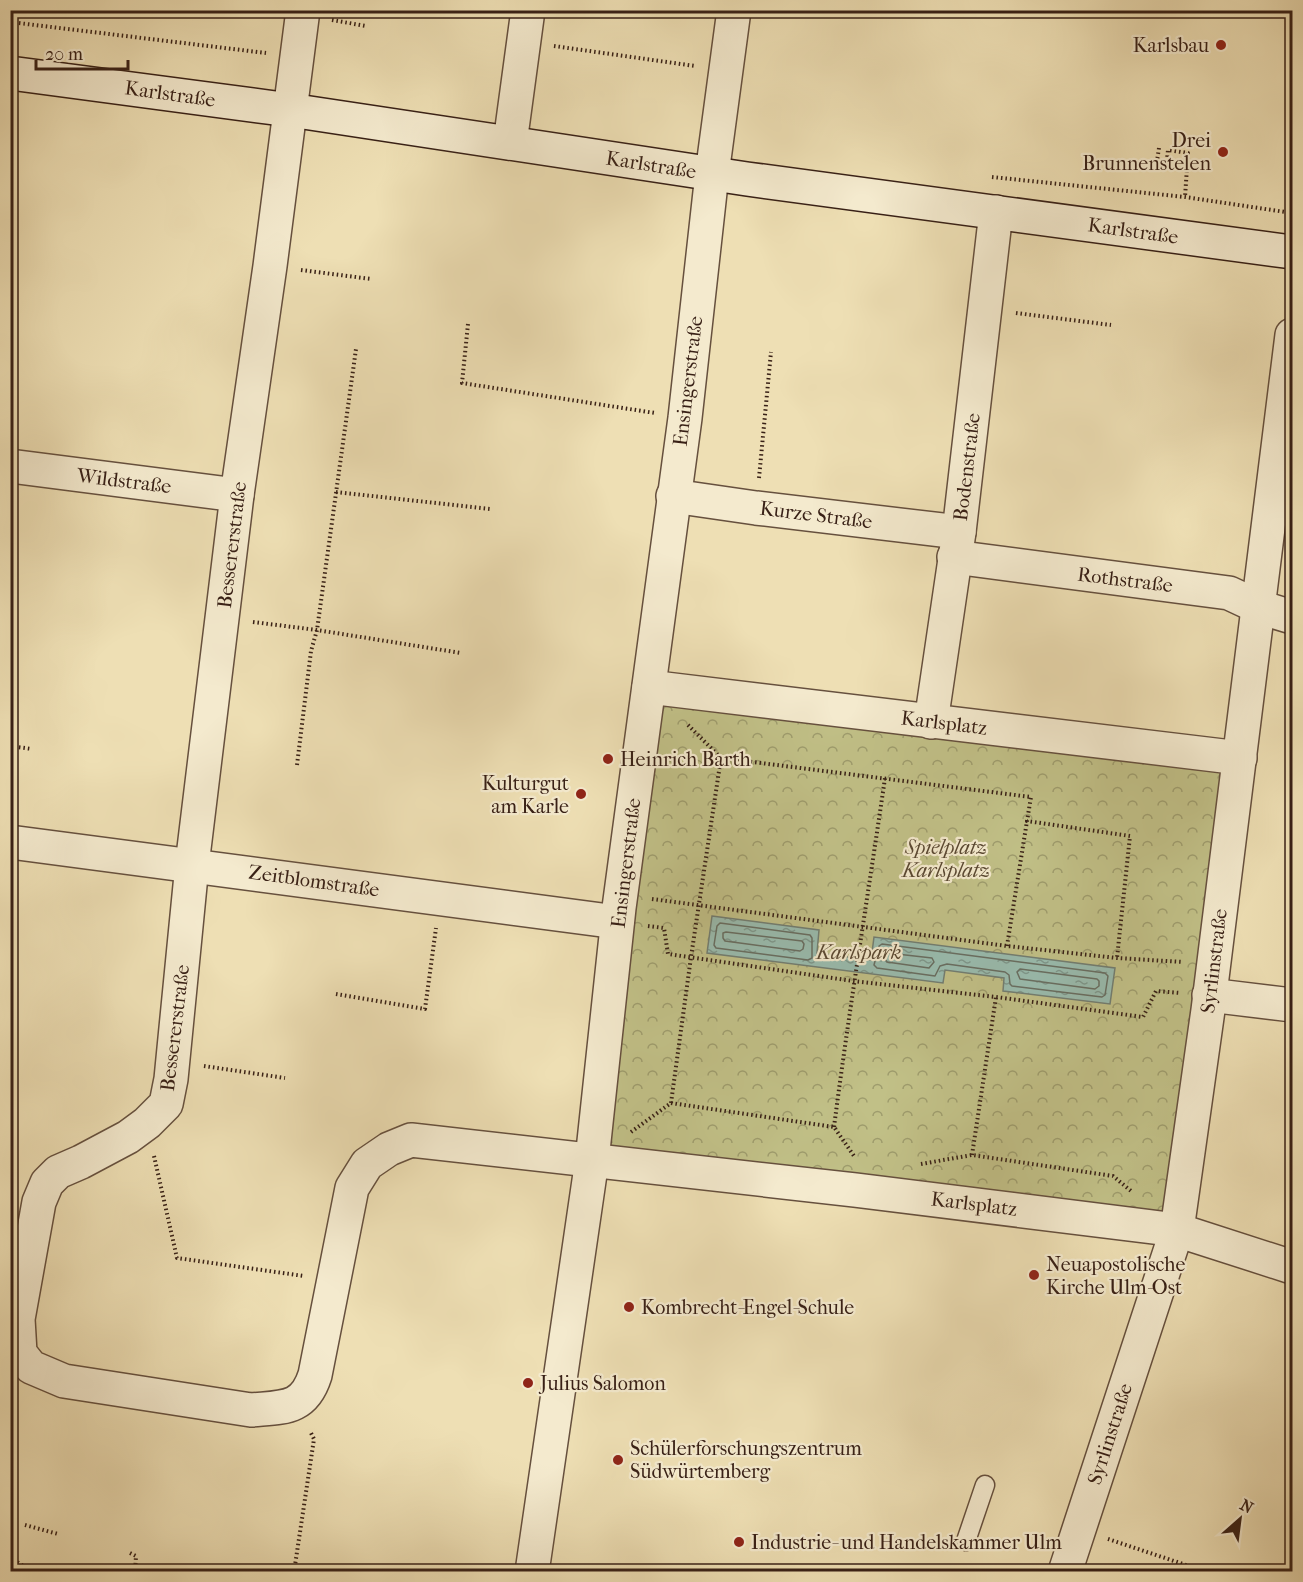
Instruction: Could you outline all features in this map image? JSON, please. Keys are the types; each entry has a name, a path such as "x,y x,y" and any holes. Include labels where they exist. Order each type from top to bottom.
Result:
{"street":[{"name":"Bessererstraße","path":"296,1404 251,1410 64,1381 31,1367 20,1353 18,1319 21,1239 47,1183 58,1172 118,1142 147,1123 166,1104 174,1061 192,865 237,495 270,266 303,10"},
{"name":"Ensingerstraße","path":"532,1572 592,1160 619,908 685,418 712,174 734,10"},
{"path":"510,143 526,26"},
{"name":"Karlstraße","path":"10,73 290,111 712,174 1293,252"},
{"name":"Bodenstraße","path":"931,722 956,545 996,212"},
{"name":"Syrlinstraße","path":"1065,1572 1177,1230 1258,607 1279,546 1293,335"},
{"name":"Wildstraße","path":"10,466 237,495"},
{"name":"Kurze Straße","path":"673,496 756,508 956,545"},
{"name":"Rothstraße","path":"956,545 1229,593 1258,607 1293,617"},
{"name":"Karlsplatz","path":"649,687 1240,758"},
{"name":"Zeitblomstraße","path":"10,842 440,898 619,908"},
{"path":"1211,980 1293,1005"},
{"path":"296,1404 310,1389 315,1375 352,1188 367,1164 389,1149 411,1140 592,1160"},
{"name":"Karlsplatz","path":"592,1160 1177,1230 1293,1267"}],"lane":[{"path":"966,1541 985,1485"}],"path":[{"path":"10,22 297,57"},
{"path":"526,26 727,70"},
{"path":"1159,148 1156,167 1166,168 1168,150 1188,153 1185,197"},
{"path":"985,176 1185,197 1293,213"},
{"path":"270,266 371,279"},
{"path":"986,309 1111,325"},
{"path":"468,324 462,384 685,418"},
{"path":"297,765 311,651 317,630 356,350"},
{"path":"756,508 771,352"},
{"path":"336,492 490,509"},
{"path":"223,619 317,630 461,653"},
{"path":"649,687 721,758 1031,796 1007,945"},
{"path":"10,746 32,749"},
{"path":"671,1103 721,758"},
{"path":"864,1158 854,1156 834,1127 853,981 864,926 885,778"},
{"path":"1027,821 1130,836 1117,958"},
{"path":"336,994 425,1009 440,898"},
{"path":"619,908 699,906 864,926 1117,958 1211,980"},
{"path":"668,954 853,981 1143,1017 1156,991 1211,980"},
{"path":"972,1155 996,997"},
{"path":"174,1061 285,1078"},
{"path":"592,1160 671,1103 834,1127"},
{"path":"147,1123 177,1258 334,1280"},
{"path":"916,1165 972,1155 1113,1176 1131,1191"},
{"path":"294,1572 314,1438 296,1404"},
{"path":"25,1525 58,1534"},
{"path":"1078,1529 1207,1572"},
{"path":"130,1553 136,1556 135,1572"},
{"path":"10,1557 32,1572"}],"green space":[{"name":"Karlspark","path":"649,687 1240,758 1177,1230 592,1160"}],"water":[{"path":"712,916 819,930 817,953 871,960 874,937 1115,968 1110,1004 1003,991 1004,978 945,970 943,983 707,953"}],"place":[{"name":"Karlsbau","path":"1221,45"},
{"name":"Drei Brunnenstelen","path":"1223,152"},
{"name":"Heinrich Barth","path":"608,759"},
{"name":"Kulturgut am Karle","path":"581,794"},
{"name":"Neuapostolische Kirche Ulm-Ost","path":"1034,1275"},
{"name":"Kombrecht-Engel-Schule","path":"629,1307"},
{"name":"Julius Salomon","path":"528,1383"},
{"name":"Schülerforschungszentrum Südwürtemberg","path":"618,1460"},
{"name":"Industrie- und Handelskammer Ulm","path":"739,1542"}],"park label":[{"name":"Spielplatz Karlsplatz","path":"946,858"}]}
